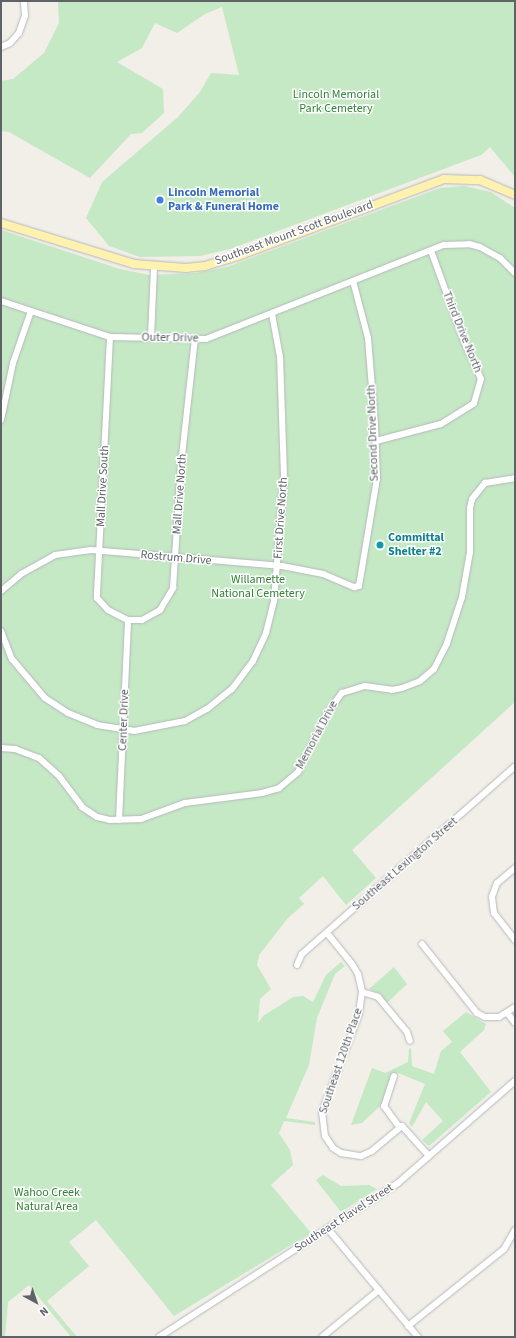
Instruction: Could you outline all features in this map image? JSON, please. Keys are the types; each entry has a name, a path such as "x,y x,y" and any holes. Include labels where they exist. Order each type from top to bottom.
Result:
{"main road":[{"name":"Southeast Mount Scott Boulevard","path":"1,223 125,262 154,267 196,268 223,261 444,179 480,180 515,195"}],"street":[{"path":"1,47 10,43 18,33 25,16 24,1"},
{"name":"Outer Drive","path":"1,301 110,337 195,339 216,336 431,250 458,244 480,247 500,258 515,273"},
{"name":"Third Drive North","path":"376,441 441,424 474,403 481,379 464,340 431,250"},
{"path":"151,338 154,267"},
{"name":"Second Drive North","path":"353,281 368,338 376,441 377,479 359,586"},
{"path":"1,420 13,362 31,311"},
{"name":"First Drive North","path":"1,631 12,659 45,698 68,713 97,725 134,730 185,721 208,710 232,689 253,661 266,633 274,600 278,567 284,476 280,357 272,314"},
{"name":"Mall Drive South","path":"110,337 97,598 108,610 128,620"},
{"name":"Mall Drive North","path":"128,620 142,620 160,610 173,588 181,465 195,339"},
{"name":"Memorial Drive","path":"1,748 15,749 39,758 59,776 82,807 97,816 119,820 141,819 185,803 262,793 279,788 298,772 328,712 342,693 357,686 392,690 402,688 428,675 448,643 462,597 470,552 470,508 472,499 485,484 515,478"},
{"name":"Rostrum Drive","path":"1,591 21,574 55,555 99,551 278,567 323,574 354,587 359,586"},
{"name":"Center Drive","path":"119,820 128,620"},
{"name":"Southeast Lexington Street","path":"297,965 302,954 515,766"},
{"path":"515,868 497,883 492,897 496,916 515,940"},
{"name":"Southeast 120th Place","path":"327,933 355,969 362,992 359,1014 322,1112 322,1130 333,1148 348,1155 360,1156 372,1151 399,1126"},
{"path":"422,944 477,1013 492,1018 508,1014 515,1007"},
{"path":"362,992 378,997 407,1032 410,1041"},
{"path":"508,1014 515,1023"},
{"path":"394,1076 384,1106 399,1126 405,1128 429,1156"},
{"name":"Southeast Flavel Street","path":"159,1337 398,1183 515,1081"},
{"path":"328,1229 418,1337"},
{"path":"408,1326 504,1249 515,1230"},
{"path":"322,1337 379,1290"}],"green space":[{"name":"Lincoln Memorial Park Cemetery","path":"58,1 515,1 515,177 490,147 481,155 230,249 200,256 140,257 109,246 86,218 102,182 177,118 200,92 211,73 239,75 222,7 205,14 177,33 155,23 142,48 117,62 163,89 164,113 142,133 131,134 90,178 9,132 1,131 1,81 13,79 44,53 59,23"},
{"name":"Willamette National Cemetery","path":"464,186 491,192 515,208 515,702 352,850 376,878 346,905 323,876 299,898 304,904 288,918 259,955 257,965 271,989 260,999 258,1023 263,1016 293,997 303,996 313,1002 326,975 341,962 345,966 335,974 317,1018 309,1065 286,1118 315,1122 315,1125 284,1121 279,1133 290,1150 293,1165 271,1185 311,1233 174,1316 96,1220 69,1242 89,1266 47,1301 77,1337 71,1337 29,1285 8,1302 5,1337 1,1337 1,230 120,269 149,275 196,273 227,267 440,188"},
{"path":"394,967 407,984 387,1003 380,994 369,989"},
{"path":"466,1012 486,1024 484,1030 460,1052 491,1092 429,1146 422,1140 443,1121 426,1102 412,1127 409,1123 425,1084 398,1073 391,1077 381,1105 362,1123 351,1125 372,1068 385,1073 408,1062 409,1049 411,1048 412,1066 434,1074 441,1051 452,1042 443,1031"},
{"path":"323,1175 341,1186 369,1185 377,1189 341,1212 316,1180"}],"place":[{"name":"Lincoln Memorial Park & Funeral Home","path":"160,200"},
{"name":"Committal Shelter #2","path":"380,545"}],"park label":[{"name":"Wahoo Creek Natural Area","path":"47,1200"}]}
